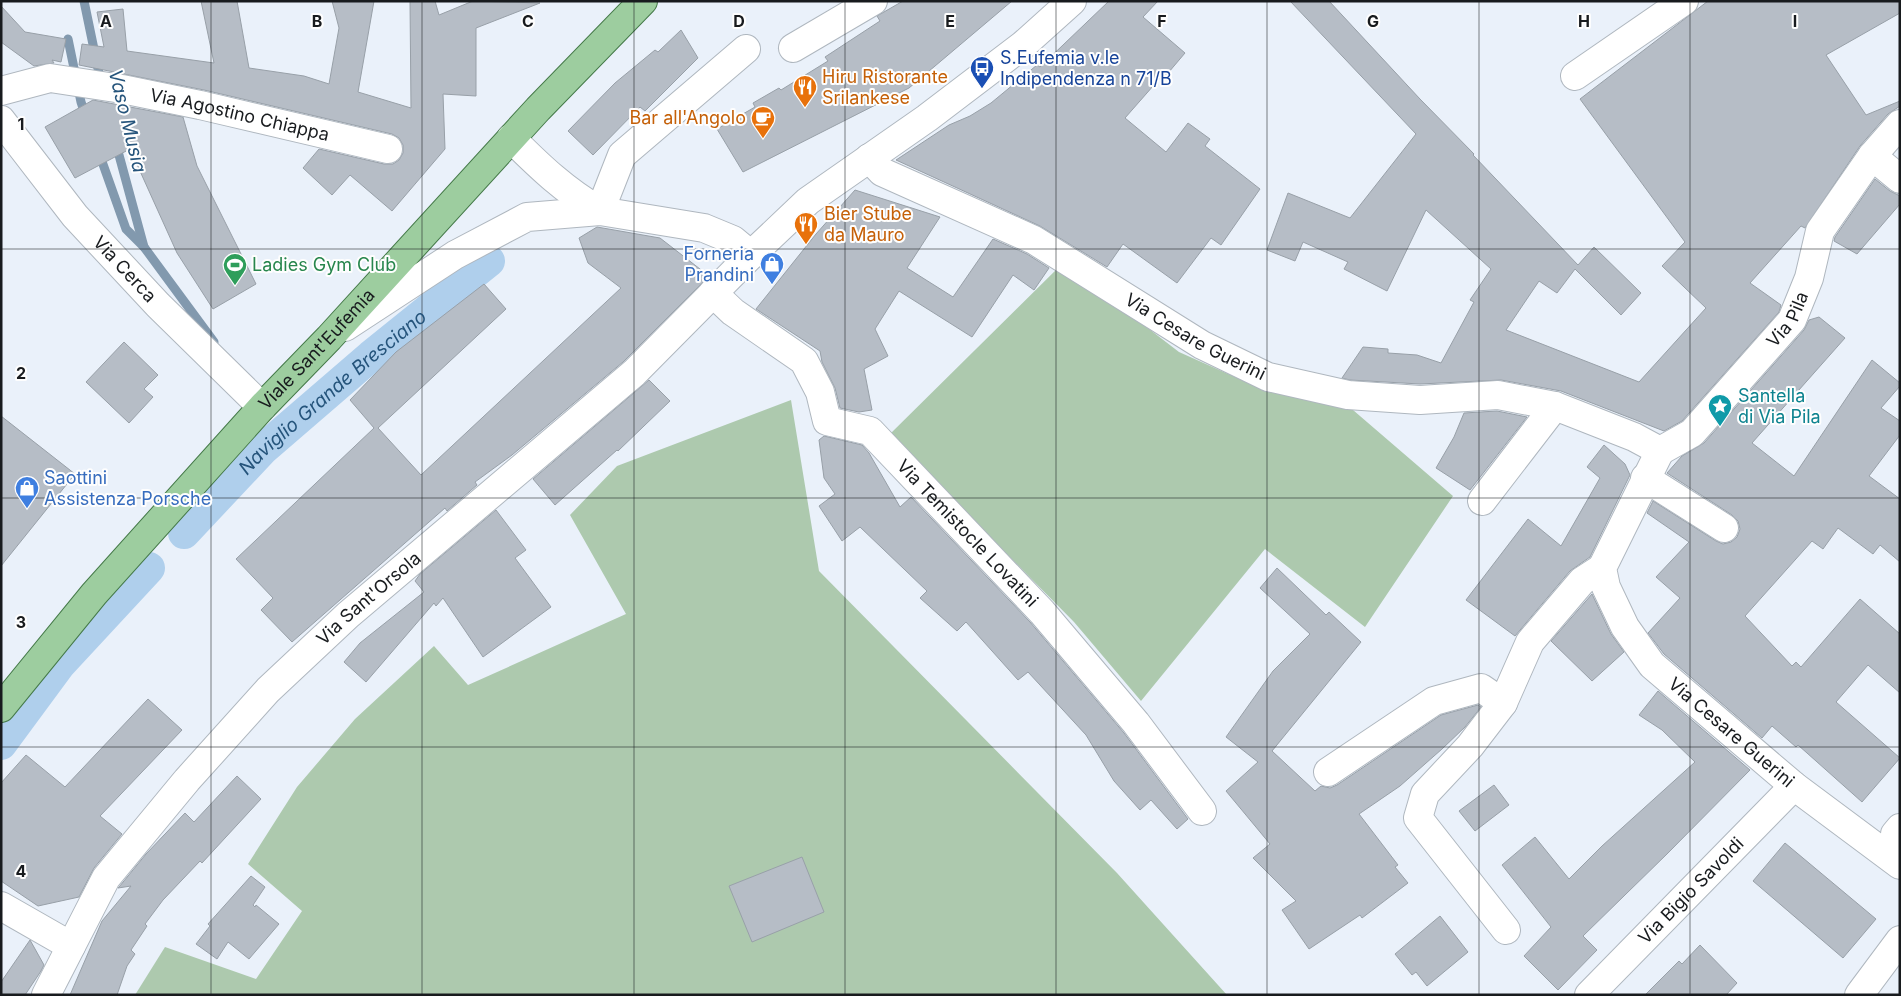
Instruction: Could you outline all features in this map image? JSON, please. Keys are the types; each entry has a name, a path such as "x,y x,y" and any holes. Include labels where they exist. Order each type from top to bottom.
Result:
{"main road":[{"name":"Viale Sant'Eufemia","path":"1,708 94,594 262,407 329,338 511,138 644,1"}],"street":[{"path":"793,48 873,1"},
{"name":"Via Sant'Orsola","path":"46,995 106,878 187,780 268,690 348,615 634,373 750,255 808,201 927,118 1023,45 1072,1"},
{"path":"1575,76 1684,1"},
{"path":"600,211 622,155 746,49"},
{"name":"Via Agostino Chiappa","path":"1,91 50,78 122,89 200,105 388,149"},
{"name":"Via Cerca","path":"1,120 76,216 158,305 262,407"},
{"name":"Via Pila","path":"1660,451 1692,433 1792,320 1809,278 1820,232 1872,156 1900,124"},
{"path":"511,138 543,170 574,196 600,211"},
{"path":"1872,156 1900,179"},
{"name":"Via Cesare Guerini","path":"869,158 882,172 1034,240 1202,346 1268,377 1348,395 1420,400 1498,395 1555,406 1634,437 1660,451"},
{"path":"329,338 455,255 527,217 600,211 704,228 733,240 750,255"},
{"name":"Via Temistocle Lovatini","path":"713,293 733,312 804,362 820,392 826,421 870,431 1042,612 1136,723 1202,811"},
{"path":"1482,501 1555,406"},
{"path":"1506,930 1418,818 1425,794 1470,746 1503,703 1530,642 1582,581 1602,568 1660,451"},
{"path":"1645,478 1724,528"},
{"name":"Via Cesare Guerini","path":"1602,568 1606,587 1625,627 1652,665 1794,786 1900,865"},
{"path":"1328,772 1434,701 1481,688 1503,703"},
{"name":"Via Bigio Savoldi","path":"1590,995 1794,786"},
{"path":"1,906 71,946"},
{"path":"1859,995 1900,940"}],"green space":[{"path":"1063,263 1179,352 1235,377 1287,395 1353,410 1453,496 1365,627 1265,549 1141,701 1074,622 889,435"},
{"path":"791,400 819,571 1117,873 1227,995 135,995 165,947 256,979 302,911 248,864 297,787 355,719 434,646 468,685 626,614 570,515 617,466"}],"building":[{"path":"201,1 237,1 249,68 304,76 329,84 339,28 332,1 374,1 358,92 411,108 410,1 435,1 439,15 473,1 540,3 476,28 476,96 443,94 445,149 392,211 350,175 332,195 303,168 319,149 384,164 393,164 399,160 403,153 403,145 399,138 392,134 204,90 79,65 82,44 104,47 97,12 123,9 127,51 214,63"},
{"path":"903,1 1012,1 909,88 743,172 717,129 755,107 753,103 779,88 781,90 828,61 825,57 880,21 877,16"},
{"path":"1109,1 1158,1 1143,17 1185,53 1125,118 1166,152 1188,123 1210,139 1205,146 1260,189 1221,245 1211,238 1177,283 1123,244 1107,267 1040,226 896,160 949,125 970,116 991,103 1037,65 1040,67"},
{"path":"1290,1 1329,1 1578,265 1594,247 1641,293 1621,315 1575,269 1557,293 1539,281 1506,330 1639,382 1706,308 1662,266 1685,242 1580,99 1708,1 1900,1 1900,13 1826,55 1866,115 1900,101 1900,106 1888,114 1860,146 1805,228 1801,226 1750,283 1781,305 1779,312 1682,421 1664,431 1561,391 1501,380 1420,384 1350,380 1342,378 1363,347 1388,349 1388,353 1417,355 1441,363 1474,302 1470,300 1491,269 1426,210 1387,291 1344,269 1348,262 1303,242 1295,261 1267,250 1288,193 1350,218 1416,134"},
{"path":"1,6 25,32 66,39 61,62 52,60 54,63 34,66 1,42"},
{"path":"681,30 698,58 645,111 640,107 593,155 568,131 615,83 655,50 658,52"},
{"path":"93,100 183,117 197,166 256,284 213,309 177,253 130,149 75,178 45,127"},
{"path":"1875,179 1900,196 1900,204 1857,254 1834,241"},
{"path":"855,190 940,217 907,268 953,297 993,239 1027,254 1049,268 1034,290 1013,275 972,337 899,291 875,329 888,356 864,369 872,410 859,412 840,408 835,388 822,362 820,351 756,309 816,234"},
{"path":"597,227 660,238 709,276 623,362 512,455 475,482 477,485 447,511 445,508 292,642 261,610 273,598 236,559 374,428 350,400 396,352 484,284 506,309 378,428 421,475 621,288 588,263 579,238"},
{"path":"1819,317 1845,338 1752,443 1794,476 1872,360 1900,383 1900,386 1881,408 1900,421 1900,435 1869,476 1900,499 1900,562 1880,545 1873,554 1838,528 1823,549 1812,541 1745,616 1792,666 1796,662 1801,667 1860,599 1900,634 1900,693 1868,665 1836,702 1900,758 1862,802 1798,745 1796,747 1772,726 1762,738 1664,654 1648,633 1680,598 1656,577 1689,542 1647,513 1653,501 1723,544 1731,542 1737,537 1740,529 1738,521 1732,515 1667,473 1682,456 1704,443 1804,330 1809,320"},
{"path":"124,342 158,375 144,389 153,397 129,423 86,382"},
{"path":"649,380 670,401 618,451 555,505 533,479"},
{"path":"1497,411 1527,417 1470,490 1436,468 1454,437 1464,413"},
{"path":"1,416 75,474 1,566"},
{"path":"824,436 862,445 869,453 900,507 911,497 1030,622 1124,733 1188,819 1177,829 1151,800 1140,810 1114,781 1086,735 1028,672 1018,680 966,622 957,631 920,598 927,591 860,527 842,541 819,506 835,494 824,478 819,440"},
{"path":"1604,445 1625,464 1630,475 1590,557 1570,571 1515,636 1466,600 1528,519 1561,546 1600,478 1587,467"},
{"path":"496,510 526,550 515,558 551,607 483,657 443,598 436,606 434,603 366,682 344,662 360,643 424,592 415,581 420,574"},
{"path":"1277,568 1326,615 1329,612 1361,642 1272,751 1315,791 1321,786 1330,788 1337,785 1441,715 1478,705 1481,707 1465,727 1400,786 1359,814 1398,865 1395,867 1408,883 1362,918 1360,915 1309,949 1282,910 1296,901 1253,858 1270,844 1226,791 1258,762 1226,737 1273,671 1310,634 1260,588"},
{"path":"1592,594 1611,634 1624,652 1592,681 1551,641"},
{"path":"1658,691 1750,770 1583,936 1597,950 1558,990 1524,956 1551,927 1502,865 1535,837 1569,879 1602,846 1695,762 1662,730 1639,715"},
{"path":"148,699 182,730 100,816 122,834 94,868 79,897 38,906 1,881 1,783 26,755 65,787"},
{"path":"237,776 261,799 202,863 200,861 163,900 145,924 147,926 131,950 135,954 127,966 117,995 70,995 102,921 131,886 118,888 146,854 185,813 194,822"},
{"path":"1494,785 1509,805 1475,831 1459,811"},
{"path":"1785,843 1876,919 1843,958 1753,881"},
{"path":"802,857 824,912 752,942 729,886"},
{"path":"251,876 265,887 253,905 255,907 256,905 279,924 249,959 228,942 217,959 196,944 210,926 208,924"},
{"path":"1440,916 1468,952 1427,986 1416,972 1412,975 1395,954"},
{"path":"30,940 44,965 41,971 25,995 1,995 1,982"},
{"path":"1700,945 1737,983 1726,995 1645,995 1679,961 1682,964"}],"waterway":[{"name":"Vaso Musia","path":"84,1 101,83"},
{"name":"Vaso Musia","path":"68,39 86,117"},
{"name":"Vaso Musia","path":"116,144 144,247"},
{"name":"Vaso Musia","path":"99,153 126,229 144,247 214,342"},
{"name":"Naviglio Grande Bresciano","path":"184,533 262,450 371,356 489,261"},
{"name":"Naviglio Grande Bresciano","path":"1,744 60,664 149,568"}],"place":[{"name":"S.Eufemia v.le Indipendenza n 71/B","path":"982,89"},
{"name":"Hiru Ristorante Srilankese","path":"805,108"},
{"name":"Bar all'Angolo","path":"763,139"},
{"name":"Bier Stube da Mauro","path":"806,245"},
{"name":"Forneria Prandini","path":"772,285"},
{"name":"Ladies Gym Club","path":"235,286"},
{"name":"Santella di Via Pila","path":"1720,427"},
{"name":"Saottini Assistenza Porsche","path":"27,509"}]}
